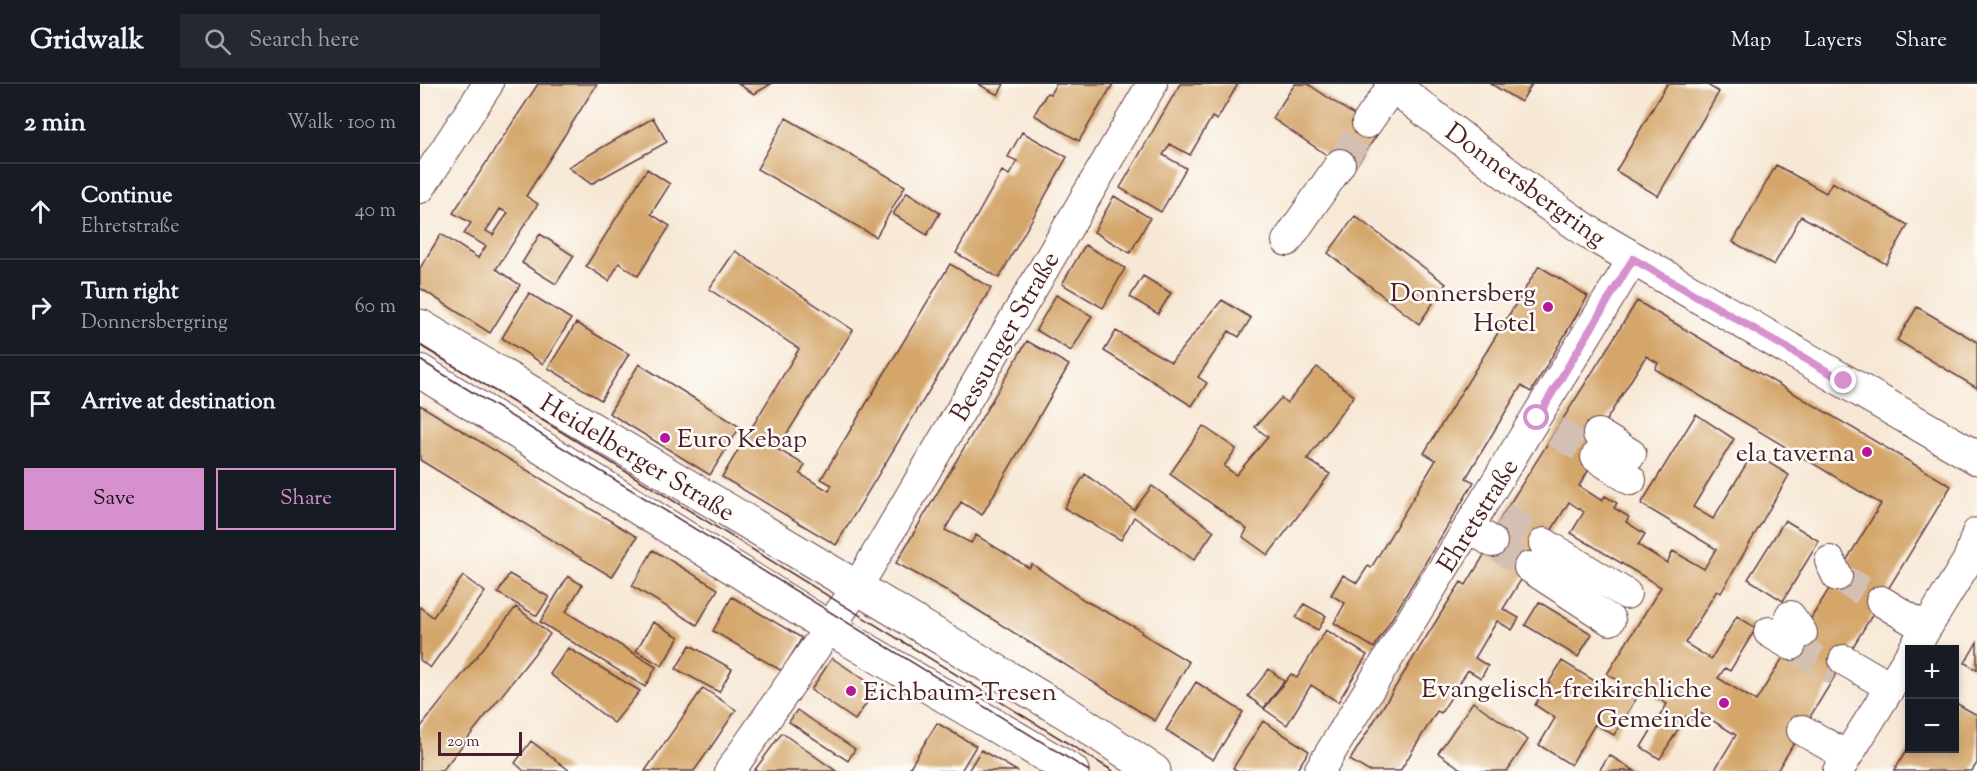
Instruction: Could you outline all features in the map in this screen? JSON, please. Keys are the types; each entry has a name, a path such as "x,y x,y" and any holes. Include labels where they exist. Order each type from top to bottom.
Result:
{"main road":[{"name":"Donnersbergring","path":"1392,85 1524,187 1593,236 1977,458"},
{"name":"Heidelberger Straße","path":"420,326 1070,715 1154,771"},
{"name":"Heidelberger Straße","path":"420,371 831,629 1072,771"}],"street":[{"path":"420,188 488,84"},
{"name":"Bessunger Straße","path":"856,589 1152,84"},
{"path":"1367,123 1392,85"},
{"path":"1287,241 1340,164"},
{"name":"Ehretstraße","path":"1319,771 1487,522 1551,416 1633,259"},
{"path":"1597,445 1631,467"},
{"path":"1881,601 1919,639 1974,548"},
{"path":"1610,620 1536,555 1626,594"},
{"path":"730,771 831,629 856,589"},
{"path":"1802,730 1843,763 1905,663"},
{"path":"1841,666 1886,693"}],"building":[{"path":"538,84 597,84 526,196 538,204 496,269 520,285 490,333 420,288 420,268 441,234 478,258 486,246 464,234 471,223 453,213","holes":["500,209 508,213 493,235 486,231"]},
{"path":"738,84 771,84 754,94"},
{"path":"978,84 1004,84 998,95"},
{"path":"1056,84 1113,84 1079,141 1034,115 1047,93 1050,94"},
{"path":"1180,84 1238,84 1217,120 1212,117 1190,155 1170,144 1163,155 1186,168 1161,212 1120,188"},
{"path":"1295,84 1308,84 1379,132 1352,172 1272,118"},
{"path":"1491,84 1532,84 1521,102"},
{"path":"1667,84 1706,84 1719,92 1658,196 1616,171"},
{"path":"653,118 667,142 591,184 568,167"},
{"path":"786,118 905,186 876,237 757,169"},
{"path":"1022,132 1067,157 999,278 956,253 1002,171 1009,175 1017,161 1008,157"},
{"path":"1776,165 1826,193 1832,182 1908,225 1886,264 1801,216 1774,265 1733,242"},
{"path":"647,169 670,184 651,214 670,226 638,276 619,263 609,281 586,266"},
{"path":"907,192 940,213 927,235 893,214"},
{"path":"1114,196 1150,218 1130,253 1094,232"},
{"path":"1355,216 1446,284 1419,324 1328,253"},
{"path":"540,234 574,256 556,284 522,263"},
{"path":"1085,245 1125,268 1103,308 1062,284"},
{"path":"735,251 853,330 777,449 805,465 800,474 829,491 832,485 821,479 950,264 991,288 836,545 722,477 799,349 709,289"},
{"path":"1539,266 1588,296 1531,392 1521,386 1466,478 1474,482 1374,648 1334,623 1345,603 1331,595 1343,575 1357,583 1368,566 1371,568 1436,460 1424,453"},
{"path":"1143,276 1171,293 1158,314 1130,297"},
{"path":"529,293 571,319 543,364 502,338"},
{"path":"1056,295 1092,316 1071,351 1036,330"},
{"path":"1222,300 1251,318 1239,337 1229,331 1198,377 1207,383 1192,406 1104,351 1116,331 1171,362"},
{"path":"1637,301 1951,486 1777,771 1714,771 1736,735 1699,712 1694,721 1686,716 1660,759 1641,747 1667,704 1642,689 1614,735 1595,724 1571,765 1539,745 1555,718 1535,705 1562,661 1614,693 1621,682 1607,674 1661,587 1571,533 1584,512 1569,502 1503,609 1519,618 1512,630 1497,621 1475,658 1488,666 1481,678 1468,670 1441,713 1437,711 1400,771 1368,771 1350,760 1461,582 1466,585 1492,542 1494,530","holes":["1646,356 1658,363 1655,369 1881,504 1802,633 1795,638 1756,701 1718,678 1725,668 1730,671 1756,628 1737,616 1711,659 1685,643 1717,590 1721,593 1789,475 1753,453 1713,519 1693,507 1734,439 1696,414 1641,504 1716,549 1704,569 1673,551 1667,563 1638,545 1645,534 1626,522 1629,517 1614,508 1617,503 1605,496 1602,501 1579,486 1602,448 1592,443"]},
{"path":"1917,307 1977,342 1977,388 1897,340"},
{"path":"576,323 629,354 601,400 548,368"},
{"path":"1027,341 1069,365 982,515 961,502 945,530 971,543 976,535 1029,568 1032,564 1084,600 1142,631 1141,633 1189,662 1155,721 944,589 896,563"},
{"path":"639,364 740,427 710,475 609,413"},
{"path":"1317,367 1354,396 1307,459 1330,474 1268,555 1243,537 1247,529 1170,474 1203,426 1236,449 1224,466 1236,475 1268,437 1255,427 1281,398 1287,403"},
{"path":"420,405 637,537 612,577 420,460"},
{"path":"1085,474 1134,510 1152,486 1214,531 1194,560 1134,517 1121,540 1064,508"},
{"path":"1785,520 1819,541 1783,601 1748,579"},
{"path":"653,550 718,589 697,625 632,586"},
{"path":"509,574 549,597 537,616 498,593"},
{"path":"463,576 485,592 430,668 420,660 420,607 433,617"},
{"path":"568,576 582,585 566,612 656,667 645,687 540,622"},
{"path":"732,597 802,638 782,671 713,631"},
{"path":"1539,602 1592,634 1578,657 1525,625"},
{"path":"1304,604 1326,616 1318,630 1296,618"},
{"path":"516,607 550,634 442,771 420,771 420,728"},
{"path":"653,622 679,637 662,666 636,651"},
{"path":"1326,630 1367,655 1338,702 1311,685 1287,725 1264,709 1291,674 1297,678"},
{"path":"1977,642 1977,670 1965,663"},
{"path":"690,645 732,669 719,692 676,669"},
{"path":"568,648 640,691 614,723 550,674"},
{"path":"832,658 877,688 855,720 811,690"},
{"path":"1269,669 1284,681 1264,708 1248,696"},
{"path":"1196,682 1243,712 1213,760 1166,730"},
{"path":"703,688 736,710 711,747 694,771 645,771"},
{"path":"1473,702 1528,740 1507,771 1464,771 1438,753"},
{"path":"1959,705 1977,715 1977,763 1972,771 1894,771 1905,753 1959,753"},
{"path":"797,710 855,749 848,761 789,722"},
{"path":"1263,721 1309,751 1296,771 1238,771 1233,768"},
{"path":"937,723 976,746 961,771 917,771 910,767"},
{"path":"782,733 836,771 754,771"},
{"path":"531,741 570,771 524,771 515,763"},
{"path":"981,750 1017,771 968,771"},
{"path":"1609,755 1635,771 1599,771"}],"tunnel":[{"path":"1340,164 1367,123"},
{"path":"1555,431 1596,457"},
{"path":"1502,516 1544,543"},
{"path":"1492,542 1529,567"},
{"path":"1837,576 1881,601"},
{"path":"1791,645 1837,672"}],"tram line":[{"path":"420,345 1113,771"},
{"path":"420,360 1089,771"}],"place":[{"name":"Donnersberg Hotel","path":"1548,307"},
{"name":"Euro Kebap","path":"665,438"},
{"name":"ela taverna","path":"1867,452"},
{"name":"Eichbaum-Tresen","path":"851,691"},
{"name":"Evangelisch-freikirchliche Gemeinde","path":"1724,703"}],"route":[{"path":"1537,418 1633,259 1844,381"}]}
